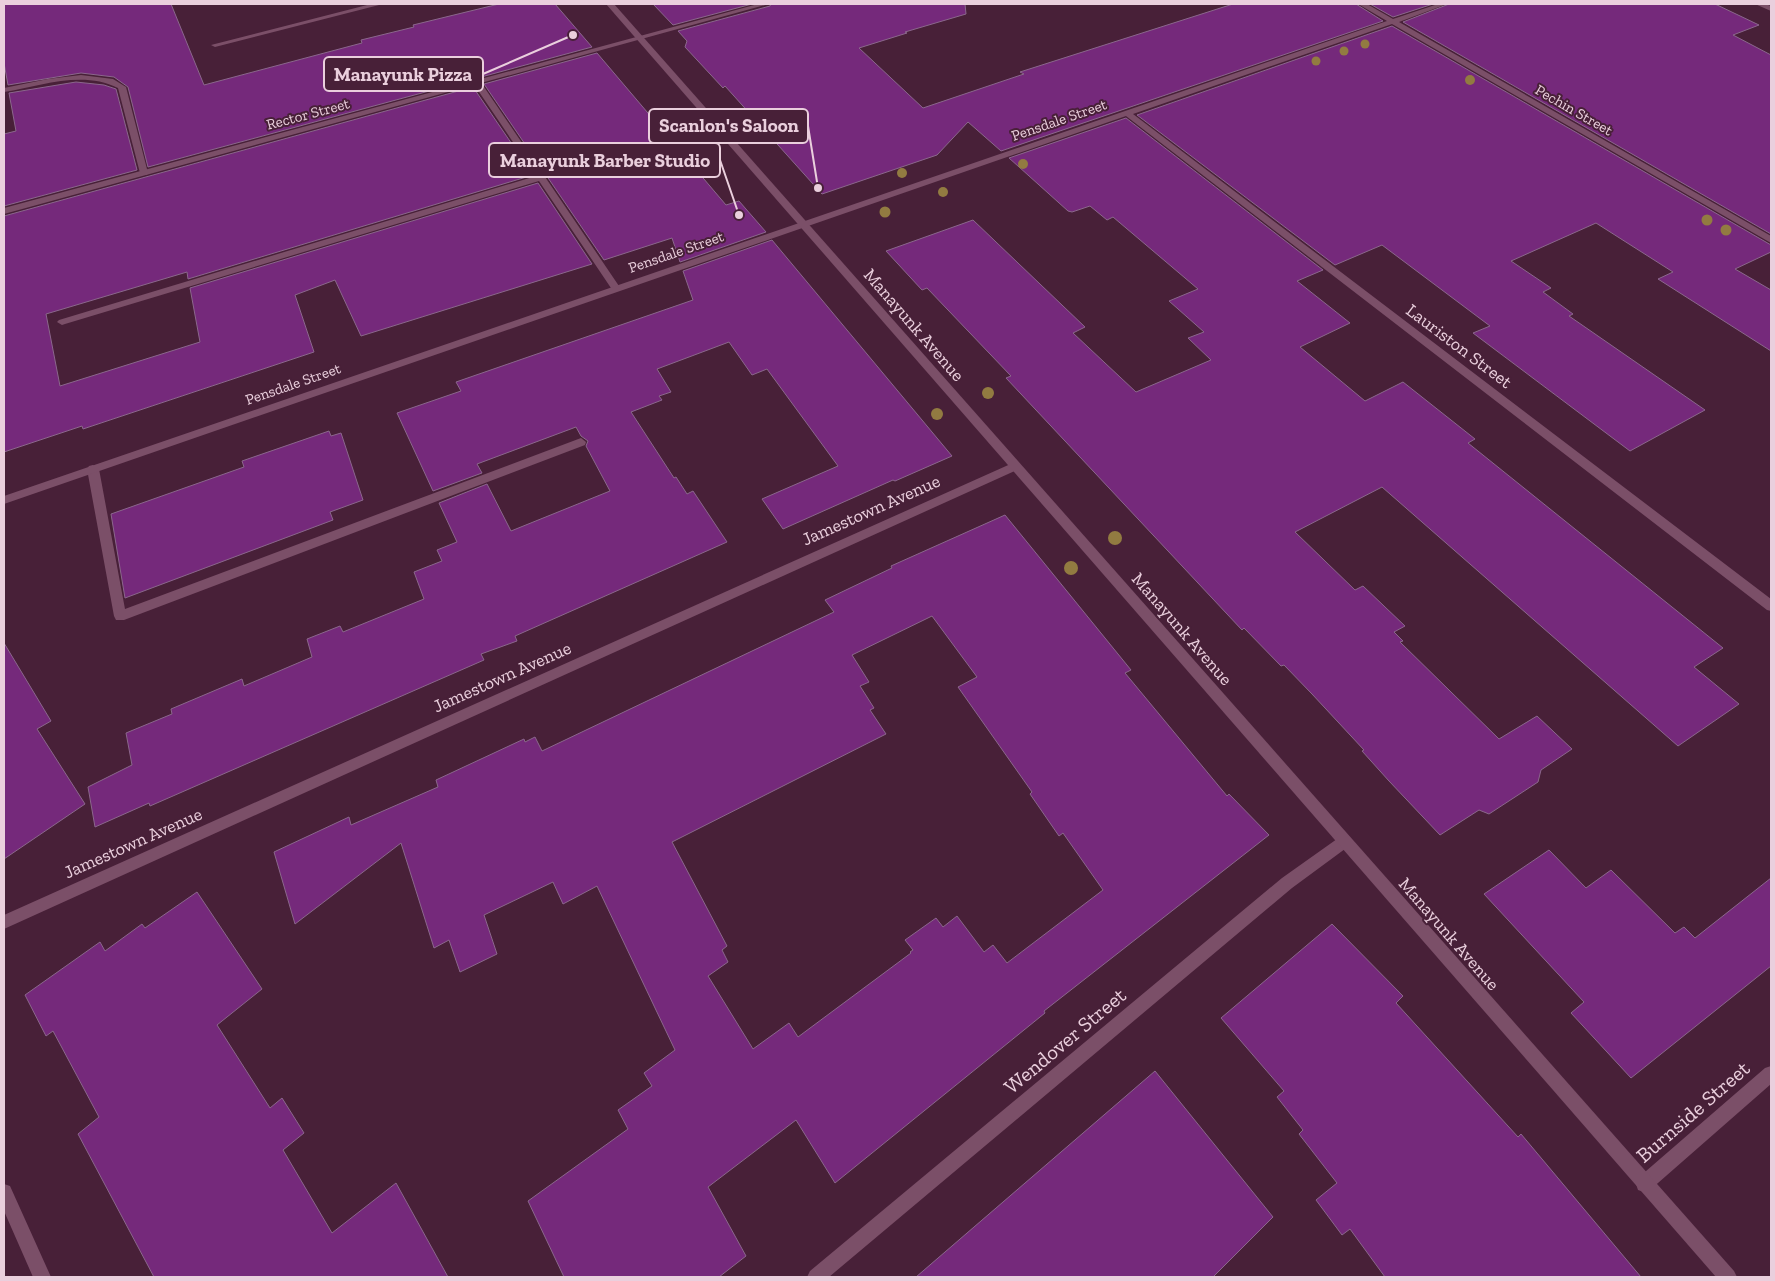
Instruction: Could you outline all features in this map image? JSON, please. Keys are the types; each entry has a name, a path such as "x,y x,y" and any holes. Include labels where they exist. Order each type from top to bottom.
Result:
{"street":[{"path":"215,45 379,4"},
{"name":"Manayunk Avenue","path":"610,4 1644,1184 1728,1277"},
{"name":"Rector Street","path":"4,211 765,4"},
{"name":"Pechin Street","path":"1362,4 1771,240"},
{"name":"Pensdale Street","path":"4,500 1444,4"},
{"path":"1759,4 1771,9"},
{"path":"4,90 73,78 114,81 122,87 144,173"},
{"path":"477,83 616,289"},
{"name":"Lauriston Street","path":"1127,113 1771,606"},
{"path":"62,322 542,177"},
{"path":"93,469 120,616 581,442"},
{"name":"Jamestown Avenue","path":"4,922 1015,466"},
{"name":"Wendover Street","path":"816,1277 1286,884 1344,841"},
{"name":"Burnside Street","path":"1644,1184 1771,1074"},
{"path":"4,1192 42,1277"}],"building":[{"path":"4,4 171,4 204,85 362,43 361,40 414,27 413,25 499,4 555,4 592,47 148,167 128,87 114,77 81,73 8,85 4,63"},
{"path":"653,4 752,4 673,25"},
{"path":"771,4 965,4 966,14 859,48 923,108 1024,74 1020,72 1233,4 1356,4 1383,21 1001,151 968,122 937,155 822,194 725,86 723,88 685,47 687,41 678,31 770,6"},
{"path":"1370,4 1433,4 1393,17"},
{"path":"1449,4 1715,4 1759,25 1733,35 1771,55 1771,234 1403,22"},
{"path":"1392,26 1771,245 1771,252 1735,269 1771,290 1771,351 1658,279 1673,272 1596,223 1511,261 1551,288 1543,292 1573,314 1569,316 1705,410 1630,451 1473,333 1490,326 1382,245 1335,265 1137,115"},
{"path":"597,53 726,205 739,201 766,232 680,262 672,238 604,260 484,84"},
{"path":"76,82 104,85 116,89 137,170 4,206 4,134 16,131 9,93"},
{"path":"473,87 533,175 188,279 187,272 46,314 60,386 200,342 190,288 538,183 592,264 361,336 335,280 295,295 314,352 83,429 82,426 4,452 4,216"},
{"path":"1126,118 1323,270 1297,281 1350,323 1300,347 1365,401 1403,382 1475,439 1468,443 1723,648 1694,667 1739,704 1678,746 1382,487 1295,532 1355,590 1363,586 1405,626 1394,632 1403,641 1400,642 1499,739 1537,716 1572,749 1541,770 1538,782 1489,814 1479,810 1440,835 1312,694 1244,628 1242,630 1006,378 1011,376 927,288 922,290 886,251 973,220 1085,327 1073,333 1136,392 1211,360 1188,338 1204,332 1169,301 1198,289 1113,217 1107,220 1090,206 1072,212 1068,211 1009,158"},
{"path":"772,240 952,456 783,529 762,499 838,466 767,369 752,375 729,342 657,369 671,392 659,396 662,400 631,412 674,478 676,477 687,494 693,491 727,542 515,636 517,641 481,654 484,660 150,806 149,803 95,827 88,787 132,765 126,733 172,714 171,709 242,679 244,686 312,657 307,639 340,626 343,632 424,599 414,572 442,561 437,550 457,542 439,503 487,484 511,531 610,491 586,446 588,441 581,436 576,427 477,464 482,473 433,491 397,413 461,391 456,382 693,300 683,271"},
{"path":"329,431 331,436 341,433 363,500 330,512 333,520 125,598 111,514 244,467 242,461"},
{"path":"1005,515 1131,670 1125,673 1227,796 1229,794 1269,835 1044,1011 1045,1013 835,1183 796,1120 708,1187 746,1256 719,1277 564,1277 528,1201 628,1129 618,1110 652,1086 644,1073 675,1050 597,886 563,904 553,882 484,915 497,954 460,972 449,940 434,948 401,843 295,924 274,852 349,817 351,825 438,787 436,780 524,739 525,742 535,737 542,751 834,612 825,600 892,568 891,566","holes":["932,616 977,677 958,687 1032,792 1030,794 1059,836 1063,833 1103,890 1007,963 993,945 984,952 957,916 943,927 936,918 905,940 913,950 911,953 798,1037 789,1023 753,1049 708,976 728,962 722,950 727,946 672,842 886,734 870,710 874,708 860,686 869,682 852,655"]},
{"path":"4,643 51,721 37,729 85,804 4,859"},
{"path":"1549,850 1586,888 1611,870 1675,933 1684,927 1695,938 1771,878 1771,966 1631,1078 1571,1013 1584,1002 1484,894"},
{"path":"197,892 262,989 217,1025 270,1108 282,1098 304,1133 283,1150 332,1233 396,1183 448,1277 154,1277 78,1134 99,1117 53,1031 46,1036 25,995 100,942 105,951 142,924 145,928"},
{"path":"1332,924 1403,996 1396,1003 1518,1137 1521,1134 1641,1277 1385,1277 1350,1229 1342,1235 1316,1200 1337,1183 1299,1134 1303,1130 1277,1097 1284,1091 1221,1018"},
{"path":"1155,1071 1273,1217 1213,1277 916,1277"}],"place":[{"name":"Manayunk Pizza","path":"573,35"},
{"name":"Scanlon's Saloon","path":"818,188"},
{"name":"Manayunk Barber Studio","path":"739,215"}]}
